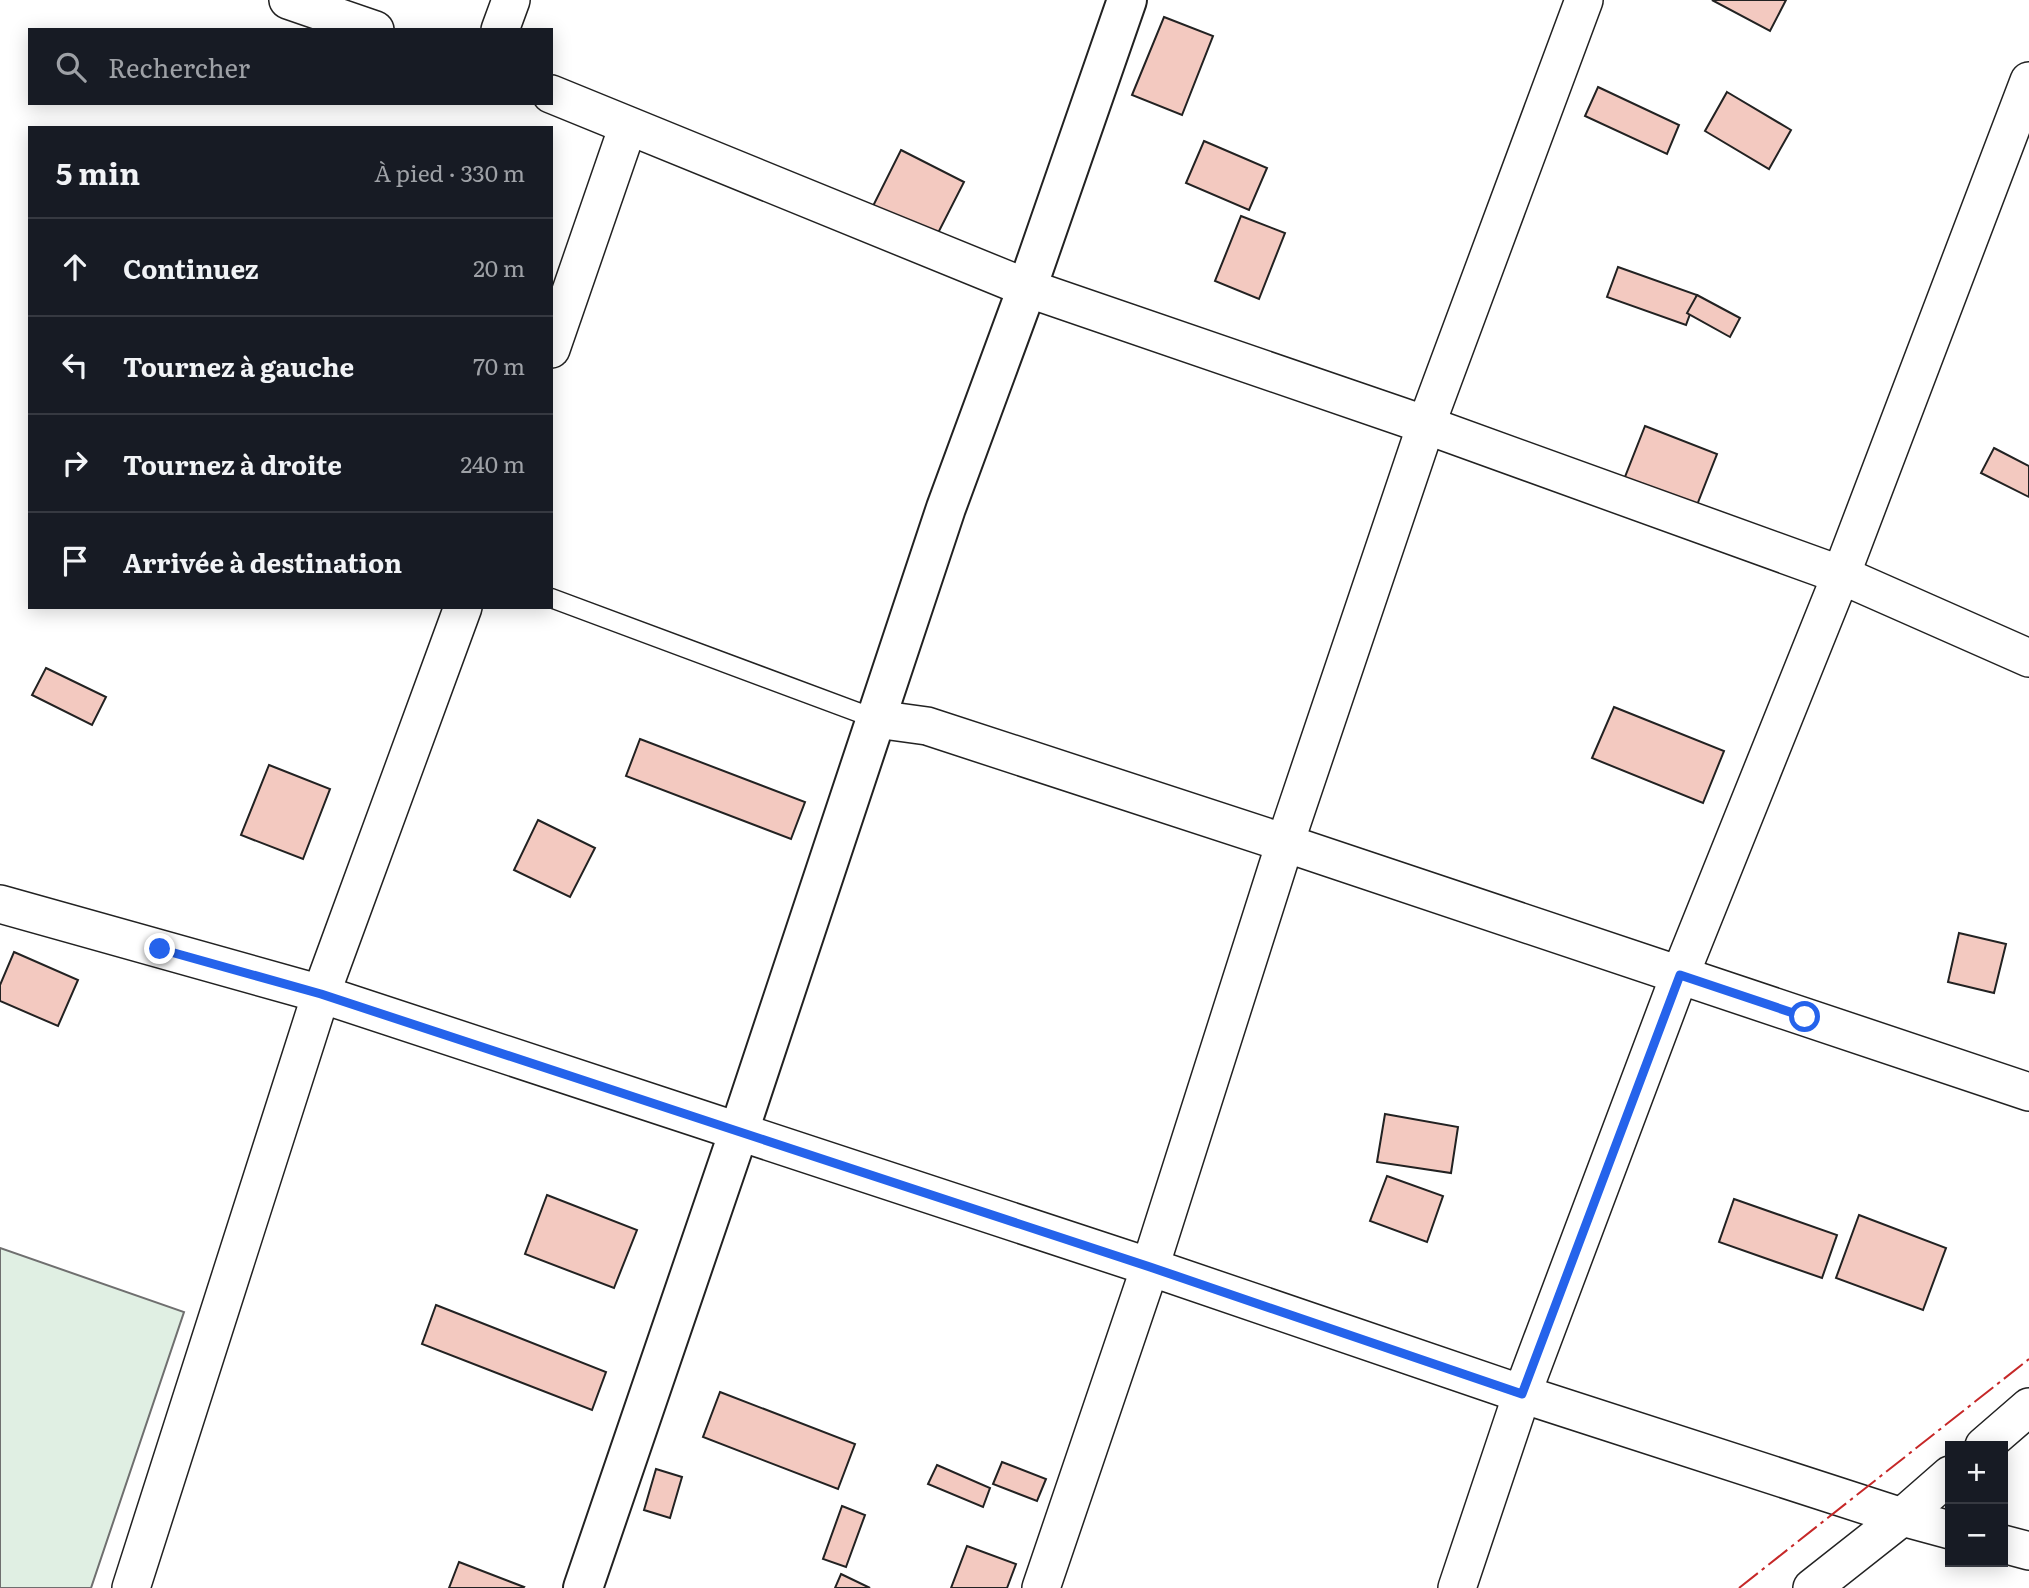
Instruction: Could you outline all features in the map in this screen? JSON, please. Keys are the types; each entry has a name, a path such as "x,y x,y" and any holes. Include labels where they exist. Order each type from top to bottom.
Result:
{"street":[{"path":"288,0 369,28"},
{"path":"501,28 511,0"},
{"path":"583,1588 739,1131 946,508 1027,288 1127,0"},
{"path":"1041,1588 1150,1267 1285,843 1426,425 1584,0"},
{"path":"1457,1588 1522,1394 1680,975 1841,575 2029,81"},
{"path":"553,95 1027,288 1426,425 1841,575 2029,658"},
{"path":"553,343 628,126"},
{"path":"131,1588 321,994 462,609"},
{"path":"876,719 927,726 2029,1092"},
{"path":"0,904 321,994 1150,1267 1522,1394 1945,1529"},
{"path":"1990,1441 2029,1407"},
{"path":"1812,1588 1945,1479"},
{"path":"2008,1545 2029,1551"}],"lane":[{"path":"553,599 876,719"}],"green space":[{"path":"0,1248 184,1312 91,1588 0,1588"}],"building":[{"path":"1712,0 1786,0 1770,31"},
{"path":"1164,17 1213,36 1182,115 1132,95"},
{"path":"1598,87 1679,125 1667,154 1585,116"},
{"path":"1727,92 1791,130 1769,169 1705,131"},
{"path":"1204,141 1267,168 1249,210 1186,183"},
{"path":"901,150 964,182 935,239 872,208"},
{"path":"1241,216 1285,233 1259,299 1215,281"},
{"path":"1618,267 1697,295 1686,325 1607,297"},
{"path":"1697,295 1740,318 1730,337 1687,313"},
{"path":"1645,426 1717,454 1695,510 1623,482"},
{"path":"1994,448 2029,466 2029,497 1981,473"},
{"path":"46,668 106,697 92,725 32,695"},
{"path":"1614,707 1724,751 1703,803 1592,758"},
{"path":"640,739 805,802 791,839 626,776"},
{"path":"269,765 330,789 303,859 241,835"},
{"path":"538,820 595,848 570,897 514,870"},
{"path":"1959,933 2006,944 1994,993 1948,982"},
{"path":"14,952 78,980 58,1026 0,1001 0,985"},
{"path":"1385,1114 1458,1127 1451,1173 1377,1162"},
{"path":"1387,1176 1443,1196 1427,1242 1370,1221"},
{"path":"547,1195 637,1230 614,1288 525,1254"},
{"path":"1734,1199 1837,1235 1822,1278 1719,1242"},
{"path":"1859,1215 1946,1248 1923,1310 1836,1278"},
{"path":"436,1305 606,1372 592,1410 422,1344"},
{"path":"720,1392 855,1444 838,1489 703,1437"},
{"path":"1002,1462 1046,1479 1037,1501 993,1484"},
{"path":"937,1465 990,1488 983,1507 928,1484"},
{"path":"656,1469 682,1477 670,1518 644,1510"},
{"path":"842,1506 865,1515 846,1567 823,1559"},
{"path":"967,1546 1016,1564 1007,1588 951,1588"},
{"path":"459,1562 524,1587 449,1588"},
{"path":"841,1574 870,1588 835,1588"}],"power":[{"path":"1739,1588 2029,1359"}],"route":[{"path":"160,949 321,994 1150,1267 1522,1394 1680,975 1805,1017"}]}
